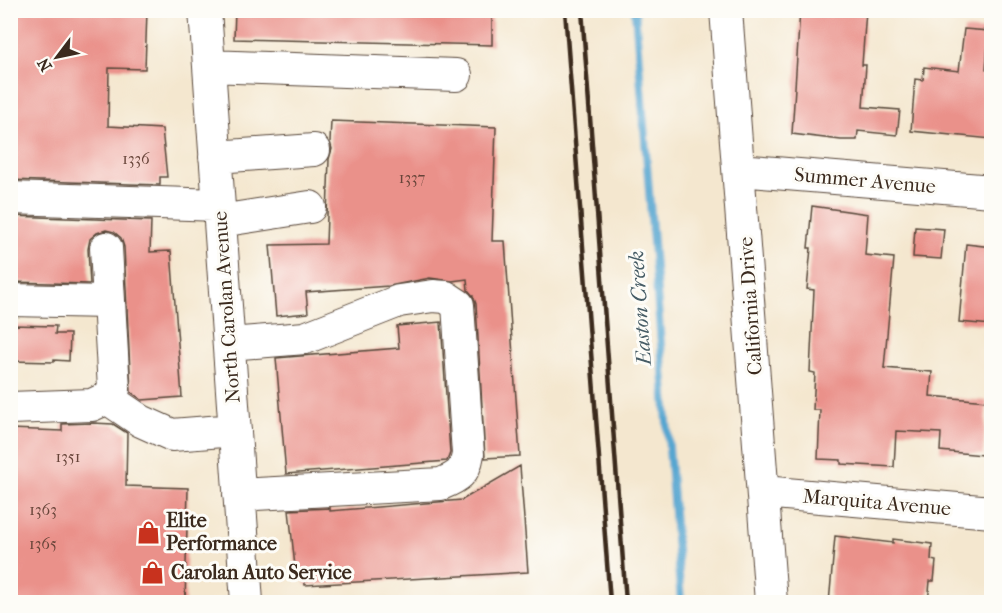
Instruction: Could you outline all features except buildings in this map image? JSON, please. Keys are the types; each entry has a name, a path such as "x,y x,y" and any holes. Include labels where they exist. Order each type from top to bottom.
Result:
{"street":[{"name":"North Carolan Avenue","path":"205,10 247,603"},
{"name":"California Drive","path":"726,10 740,170 771,603"},
{"path":"209,66 456,75"},
{"path":"215,157 314,150"},
{"name":"Summer Avenue","path":"740,170 992,191"},
{"path":"10,198 220,213 310,207"},
{"path":"10,408 92,405 107,398 114,389 106,248"},
{"path":"229,344 305,338 399,301 433,296 446,297 458,305 468,454 466,465 457,478 441,484 239,495"},
{"path":"10,300 109,302"},
{"path":"107,398 141,421 172,435 235,430"},
{"name":"Marquita Avenue","path":"763,492 992,512"}],"waterway":[{"name":"Easton Creek","path":"635,10 681,602"}],"railway":[{"path":"565,10 610,602"},
{"path":"582,10 626,602"}],"place":[{"name":"Elite Performance","path":"148,532"},
{"name":"Carolan Auto Service","path":"153,572"}]}
